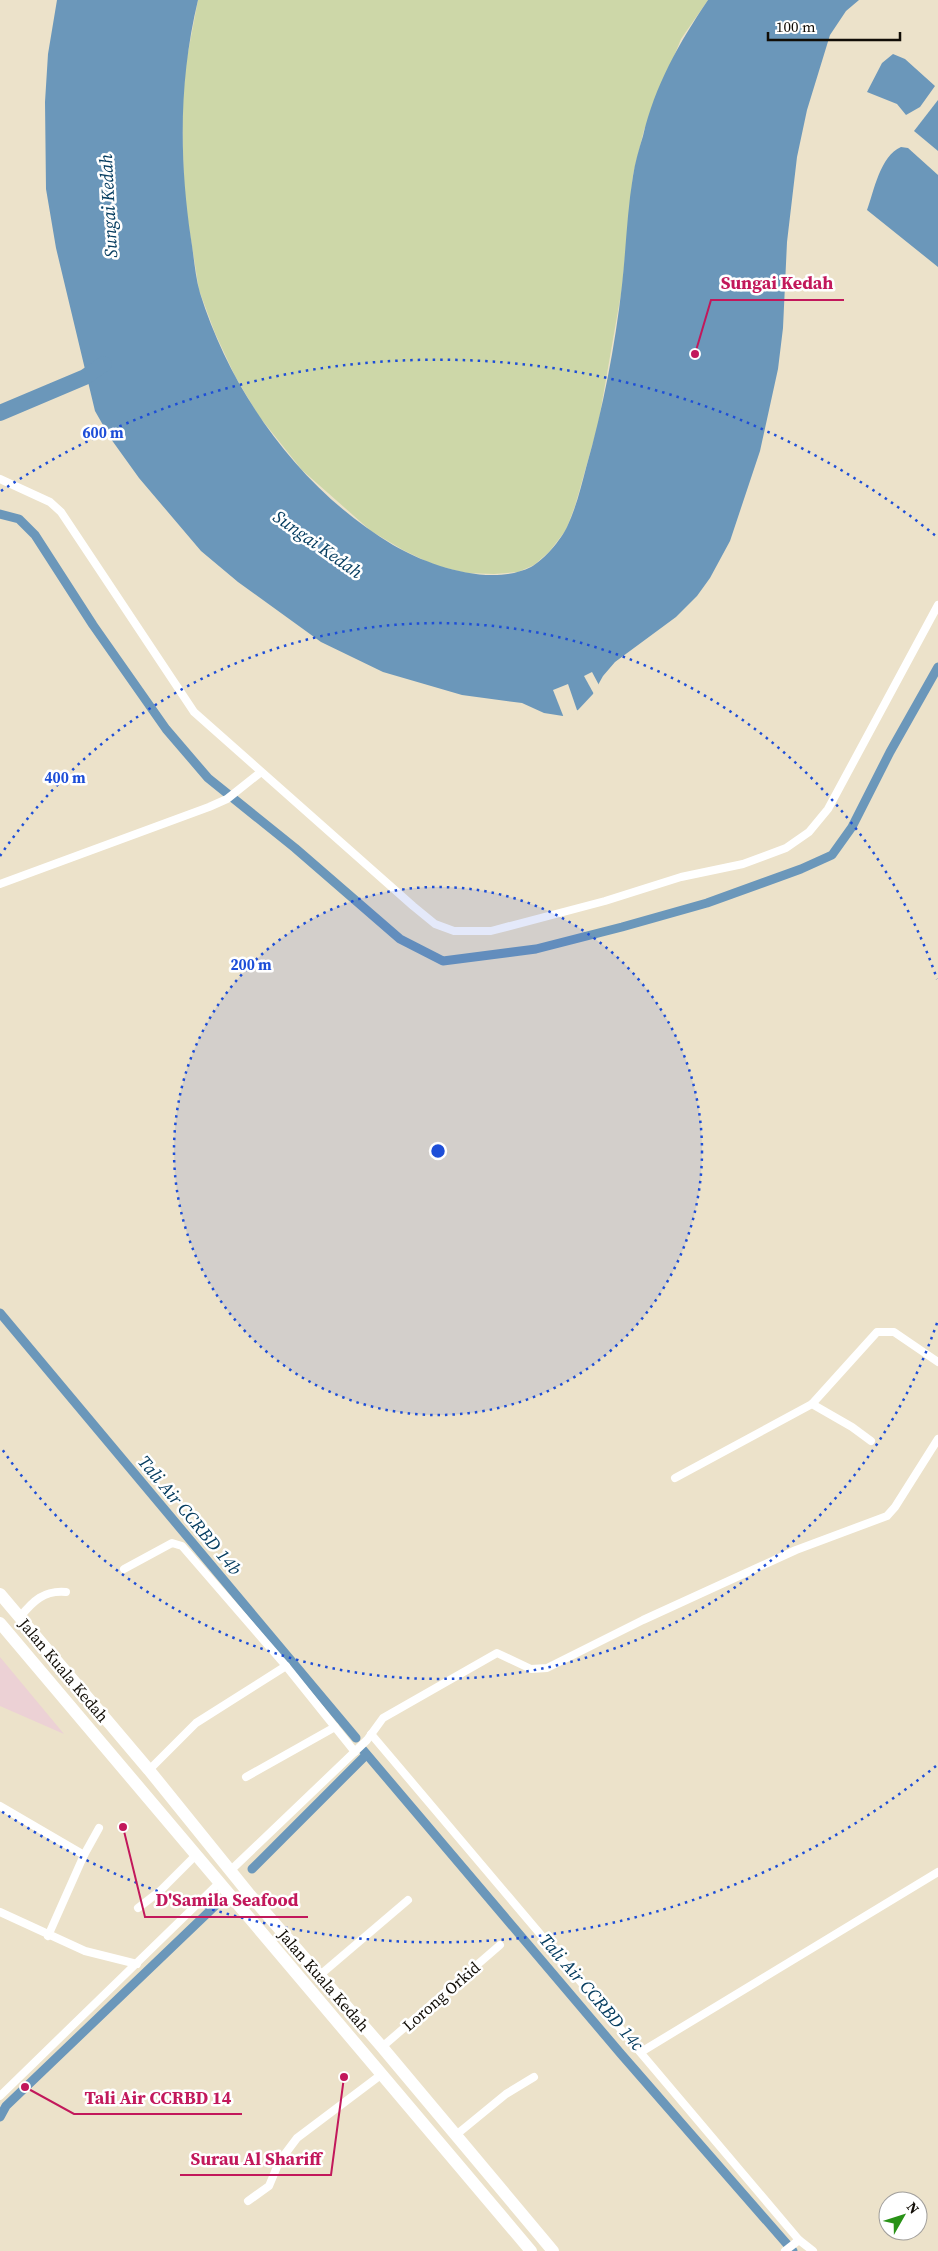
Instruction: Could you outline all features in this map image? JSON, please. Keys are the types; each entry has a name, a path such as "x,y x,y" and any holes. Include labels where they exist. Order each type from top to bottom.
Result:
{"main road":[{"name":"Jalan Kuala Kedah","path":"0,1594 150,1770 250,1894 382,2047 553,2251"},
{"name":"Jalan Kuala Kedah","path":"0,1623 531,2251"},
{"path":"518,2235 512,2227 514,2219 522,2217 531,2224"}],"street":[{"path":"0,479 50,502 61,512 190,707 261,772 435,924 464,932 491,931 605,901 681,877 743,864 771,855 796,841 816,824 845,780 938,604"},
{"path":"0,884 227,799 261,772"},
{"path":"675,1478 812,1404 877,1332 894,1332 938,1362"},
{"path":"812,1404 852,1427 871,1441"},
{"path":"233,1873 356,1751 383,1718 497,1653 532,1669 547,1668 643,1620 796,1550 887,1516 895,1508 938,1439"},
{"path":"124,1569 167,1545 180,1544 286,1666 356,1751"},
{"path":"20,1617 39,1597 56,1591 66,1592"},
{"path":"150,1770 196,1723 286,1666"},
{"path":"246,1777 335,1727"},
{"path":"369,1737 641,2052 796,2243 813,2251"},
{"path":"0,1806 84,1855"},
{"path":"48,1936 84,1855 99,1828"},
{"path":"138,1908 160,1891 197,1854"},
{"path":"641,2052 938,1872"},
{"path":"0,2096 222,1884"},
{"path":"320,1975 408,1900"},
{"path":"0,1912 85,1952 137,1964"},
{"name":"Lorong Orkid","path":"382,2047 500,1945"},
{"path":"248,2201 268,2186 279,2162 297,2138 382,2074"},
{"path":"456,2135 506,2094 534,2077"},
{"path":"785,2251 796,2243"}],"shaded area":[{"path":"0,1657 64,1734 0,1706"}],"green space":[{"path":"198,0 708,0 681,39 644,130 633,175 622,288 598,425 575,506 566,530 549,552 534,565 518,572 494,574 466,573 434,565 403,550 371,531 302,470 258,415 235,376 215,333 199,290 184,196 182,106 186,63"}],"water":[{"name":"Sungai Kedah","path":"57,0 198,0 187,59 184,89 184,179 198,287 214,331 231,368 251,403 274,437 300,468 329,497 360,523 393,545 424,560 461,571 498,575 515,573 531,567 542,559 560,538 573,512 598,423 612,354 636,161 648,117 661,82 697,16 708,0 859,0 846,11 830,35 807,110 797,157 787,242 783,328 778,369 760,451 730,541 710,578 697,596 676,617 615,662 603,676 593,694 578,710 563,716 544,713 522,703 462,695 383,672 321,642 238,582 201,551 139,478 111,439 95,411 56,248 46,189 45,102 48,54"},
{"path":"893,54 905,59 935,86 920,107 906,115 897,104 867,92 882,63"},
{"path":"938,100 938,151 914,131"},
{"path":"901,147 908,148 938,175 938,267 867,210 883,166 888,158"}],"pier":[{"path":"592,672 600,687 595,696 584,676"},
{"path":"568,684 578,713 564,718 553,690"}],"waterway":[{"path":"0,413 85,377 104,364"},
{"path":"0,514 19,519 35,535 93,625 166,729 208,778 295,848 400,939 443,961 536,949 622,927 707,903 801,869 832,855 852,827 890,752 938,667"},
{"name":"Tali Air CCRBD 14b","path":"0,1313 356,1738"},
{"name":"Tali Air CCRBD 14c","path":"363,1750 621,2054 793,2251"},
{"path":"252,1869 366,1755"},
{"path":"0,2117 6,2106 217,1904"}],"place":[{"name":"Sungai Kedah","path":"695,354"},
{"name":"D'Samila Seafood","path":"123,1827"},
{"name":"Surau Al Shariff","path":"344,2077"},
{"name":"Tali Air CCRBD 14","path":"25,2087"}]}
